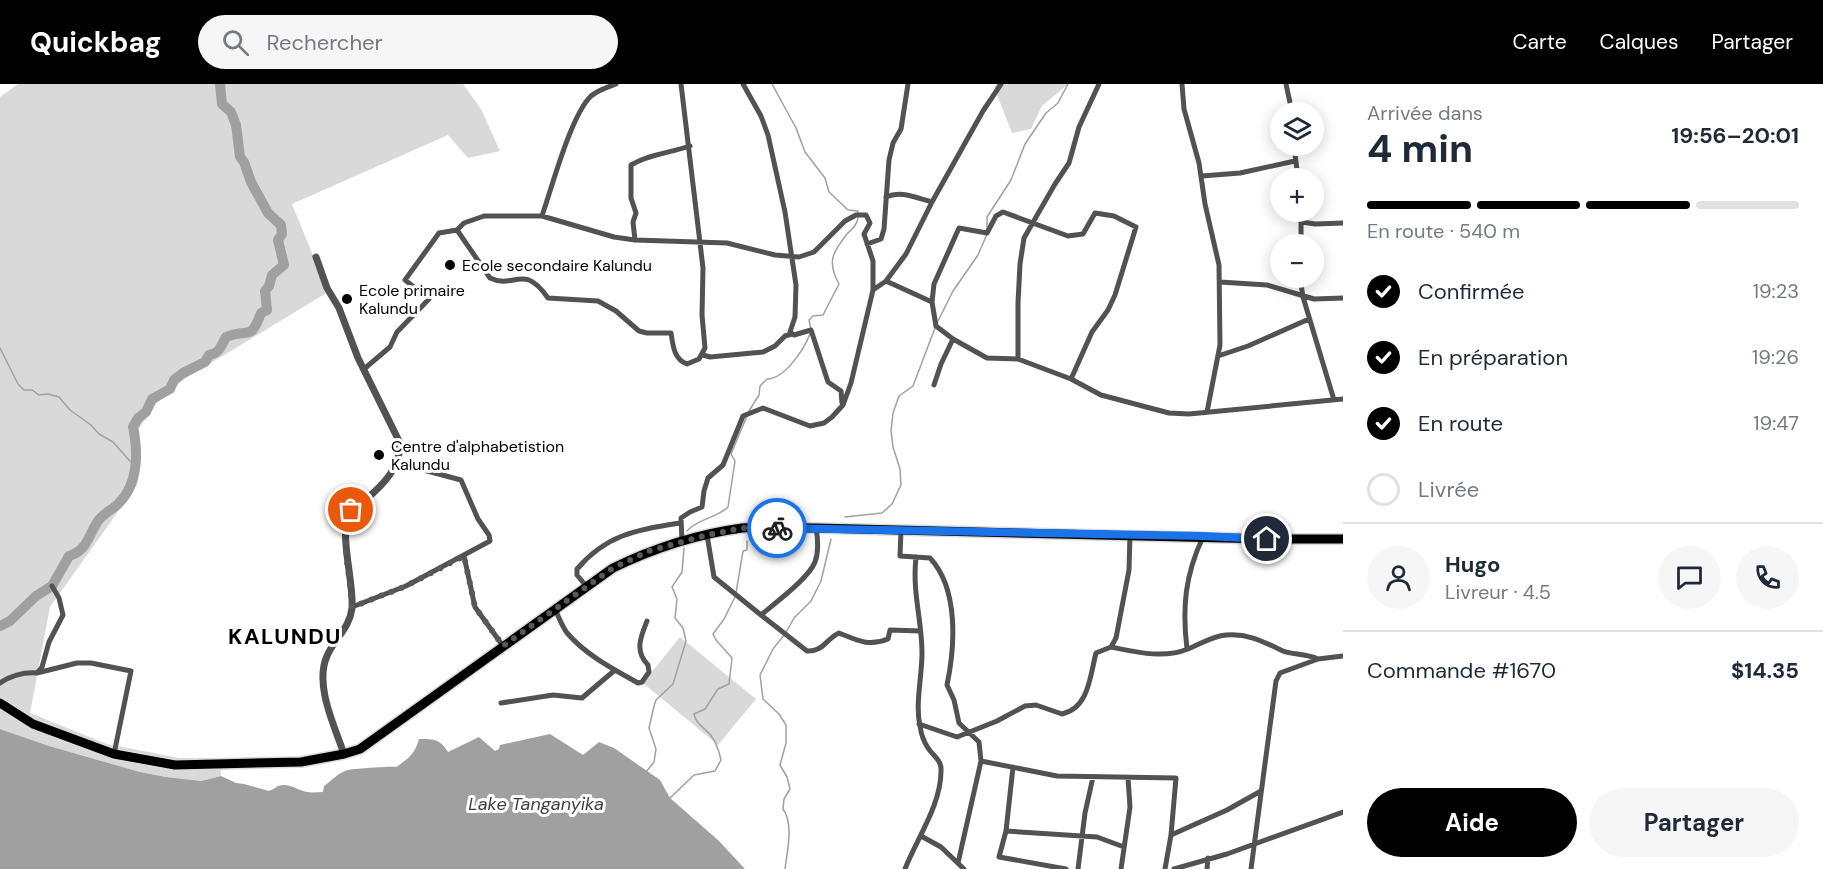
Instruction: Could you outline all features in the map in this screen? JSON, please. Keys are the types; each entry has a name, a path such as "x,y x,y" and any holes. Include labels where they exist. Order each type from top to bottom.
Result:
{"highway":[{"path":"0,703 33,724 114,754 175,765 301,762 344,754 360,748 613,568 649,551 707,535 743,528 816,528 1267,539 1343,538"}],"street":[{"path":"542,216 575,121 585,103 593,94 616,84"},
{"path":"457,230 490,278 498,282 516,278 527,279 537,285 548,298 598,301 616,311 639,331 671,333 676,355 682,362 687,364 693,362 703,355 705,348 702,308 703,268 681,84"},
{"path":"743,84 761,116 768,135 785,212 796,285 796,309 791,328 792,334"},
{"path":"867,244 881,239 886,222 890,160 893,143 901,129 908,84"},
{"path":"873,290 886,281 906,254 982,111 1001,84"},
{"path":"1018,359 1018,303 1024,238 1069,163 1079,127 1099,84"},
{"path":"1182,84 1184,109 1202,176 1207,212 1217,252 1220,282 1221,328 1207,412"},
{"path":"1286,84 1290,102"},
{"path":"635,240 633,222 636,213 631,198 631,165 657,153 671,152 690,146"},
{"path":"1295,156 1296,168"},
{"path":"1202,176 1240,173 1295,161"},
{"path":"886,197 902,193 932,202"},
{"path":"1071,379 1092,332 1108,310 1115,295 1136,227 1114,216 1095,213 1087,230 1080,235 1068,236 1003,212 996,216 987,233 959,228 934,284 932,302 936,326 987,358 1018,359 1071,379 1101,395 1169,413 1207,412 1343,399"},
{"path":"364,369 390,348 397,332 429,299 405,280 439,233 457,230 464,223 484,216 542,216 596,233 635,240 741,245 792,257 814,252 837,227 856,215 866,215 870,223 864,234 873,261 873,290 851,383 843,405 824,423 810,426 763,408 743,416 722,468 708,478 702,507 683,516 680,523 682,542"},
{"path":"1301,234 1302,222 1343,223"},
{"path":"316,257 327,288 339,308 364,369 399,441 400,458 378,489 351,510 347,519 352,607 350,621 326,657 323,677 328,712 344,754"},
{"path":"886,281 932,302"},
{"path":"1220,282 1267,285 1314,299 1343,298"},
{"path":"1302,288 1334,400"},
{"path":"1218,356 1248,346 1310,319"},
{"path":"703,355 710,357 764,352 775,346 785,336 811,330 828,382 841,391 843,405"},
{"path":"934,385 941,364 954,339"},
{"path":"352,607 406,586 490,541 461,480 416,468 395,466"},
{"path":"587,587 577,575 577,568 603,544 637,531 680,523"},
{"path":"761,615 797,584 815,564 816,528"},
{"path":"901,530 899,554 904,557 932,559 945,586 952,612 953,638 951,668 946,684 954,700 958,723 979,742 981,761 958,863"},
{"path":"707,535 714,576 807,651 815,651 826,645 832,636 839,633 860,642 872,644 888,639 890,630 920,631"},
{"path":"1111,647 1116,638 1129,570 1130,535"},
{"path":"1187,649 1184,601 1188,578 1203,536"},
{"path":"464,556 475,607 503,646"},
{"path":"905,869 921,836 940,783 941,769 938,759 928,748 919,724 922,655 914,591 915,557"},
{"path":"37,673 42,667 49,642 63,615 59,598 52,586"},
{"path":"555,609 569,635 615,670 640,683 649,672 648,664 644,661 638,644 647,621"},
{"path":"919,724 957,737 1026,706 1036,705 1062,714 1076,708 1083,699 1096,653 1111,647 1156,654 1187,649 1217,637 1242,634 1286,652 1310,655 1318,659"},
{"path":"1251,869 1276,681 1280,673 1318,659 1343,656"},
{"path":"0,683 24,672 37,673 77,663 91,663 131,671 114,754"},
{"path":"501,703 552,695 582,698 615,670"},
{"path":"981,761 1058,776 1176,778 1166,869"},
{"path":"1013,767 1006,831 999,857 1066,869"},
{"path":"1078,869 1084,813 1093,777"},
{"path":"1121,869 1130,807 1128,778"},
{"path":"1171,835 1227,810 1261,791"},
{"path":"1174,869 1227,854 1343,812"},
{"path":"1006,831 1055,836 1083,836 1109,840 1124,847"},
{"path":"921,836 941,847 964,869"},
{"path":"1207,869 1208,858"}],"shaded area":[{"path":"18,84 463,84 481,109 500,151 468,158 448,135 292,204 328,292 183,380 154,406 139,429 140,455 137,485 50,607 30,713 107,744 179,758 220,758 221,776 201,781 140,772 49,746 0,729 0,97"},
{"path":"996,84 1068,84 1042,106 1031,129 1012,133 994,87"},
{"path":"680,637 756,699 718,745 643,683"}],"water":[{"name":"Lake Tanganyika","path":"0,729 49,746 140,772 201,781 221,776 236,783 269,791 286,785 311,792 323,792 324,786 348,770 396,767 410,756 419,739 436,741 442,744 448,752 479,737 495,751 500,745 550,734 583,755 599,742 614,748 660,780 670,798 719,841 745,869 0,869"}],"waterway":[{"path":"0,626 10,621 36,596 52,586 69,556 80,551 98,521 126,495 134,476 136,446 133,427 138,418 146,412 152,399 170,389 174,380 183,373 205,362 209,355 216,353 226,337 251,331 261,313 267,310 265,291 272,275 284,265 278,240 282,234 281,225 268,213 240,157 236,125 231,112 222,104 220,84"},
{"path":"772,84 796,128 805,152 825,178 829,192 848,210 858,211 858,213"},
{"path":"987,229 987,217 1011,180 1025,144 1046,113 1058,103 1068,84"},
{"path":"811,329 809,320 813,316 823,315 839,284 833,270 833,258 858,218"},
{"path":"938,321 953,291 978,255 987,234"},
{"path":"845,517 882,513 892,504 901,485 900,469 891,431 893,413 899,396 913,386 935,328"},
{"path":"749,411 759,395 760,386 767,379 774,378 787,369 799,355 810,334"},
{"path":"0,348 18,384 24,390 32,390 39,395 48,394 59,397 70,410 91,425 99,434 113,442 134,464"},
{"path":"687,531 728,507 735,461 731,454 747,416"},
{"path":"785,869 789,830 783,809 784,799 790,789 787,777 780,765 786,743 786,725 779,714 763,699 760,675 773,649 794,618 811,601 821,581 831,539"},
{"path":"736,593 743,551 747,550 747,541"},
{"path":"646,772 654,762 656,749 649,728 654,706 656,700 673,684 686,641 683,628 675,618 677,599 672,587 682,572 684,548"},
{"path":"670,798 694,775 715,771 721,760 714,740 697,721 694,714 705,709 718,689 729,684 732,658 713,634 735,597"}],"way so far":[{"path":"351,510 347,519 346,532 352,607 406,586 464,556 475,607 503,646 613,568 649,551 743,528 777,528"}],"place":[{"name":"Ecole secondaire Kalundu","path":"450,265"},
{"name":"Ecole primaire Kalundu","path":"347,299"},
{"name":"Centre d'alphabetistion Kalundu","path":"379,455"}],"district":[{"name":"KALUNDU","path":"285,636"}],"route":[{"path":"777,528 1267,539"}]}
